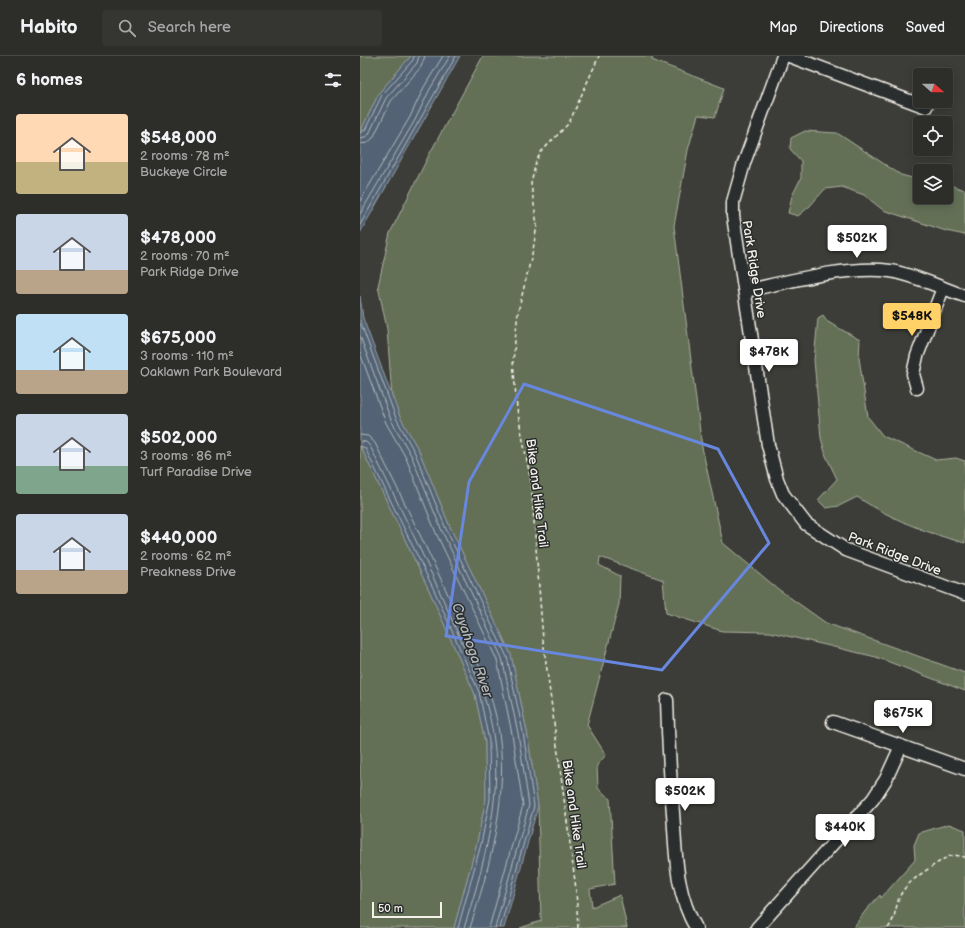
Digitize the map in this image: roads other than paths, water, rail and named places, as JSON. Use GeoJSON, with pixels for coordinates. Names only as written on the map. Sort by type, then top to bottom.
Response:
{"type":"FeatureCollection","features":[{"type":"Feature","properties":{"kind":"street","name":"Park Ridge Drive"},"geometry":{"type":"LineString","coordinates":[[783,56],[744,163],[733,202],[735,239],[745,291],[768,445],[777,479],[791,507],[806,524],[846,550],[965,594]]}},
{"type":"Feature","properties":{"kind":"street"},"geometry":{"type":"LineString","coordinates":[[789,56],[913,102]]}},
{"type":"Feature","properties":{"kind":"street"},"geometry":{"type":"LineString","coordinates":[[745,291],[806,278],[876,270],[904,275],[965,296]]}},
{"type":"Feature","properties":{"kind":"street"},"geometry":{"type":"LineString","coordinates":[[917,388],[913,374],[917,356],[943,288]]}},
{"type":"Feature","properties":{"kind":"street"},"geometry":{"type":"LineString","coordinates":[[667,700],[668,740],[678,878],[686,907],[696,928]]}},
{"type":"Feature","properties":{"kind":"street"},"geometry":{"type":"LineString","coordinates":[[833,722],[965,769]]}},
{"type":"Feature","properties":{"kind":"street"},"geometry":{"type":"LineString","coordinates":[[757,928],[872,799],[886,779],[901,746]]}},
{"type":"Feature","properties":{"kind":"water"},"geometry":{"type":"Polygon","coordinates":[[[411,56],[460,56],[360,233],[360,133],[379,93],[411,56]]]}},
{"type":"Feature","properties":{"kind":"water","name":"Cuyahoga River"},"geometry":{"type":"Polygon","coordinates":[[[360,296],[363,318],[400,417],[419,451],[450,527],[511,655],[527,732],[538,806],[504,928],[454,928],[477,843],[486,799],[485,742],[475,694],[430,592],[360,445],[360,296]]]}}]}
